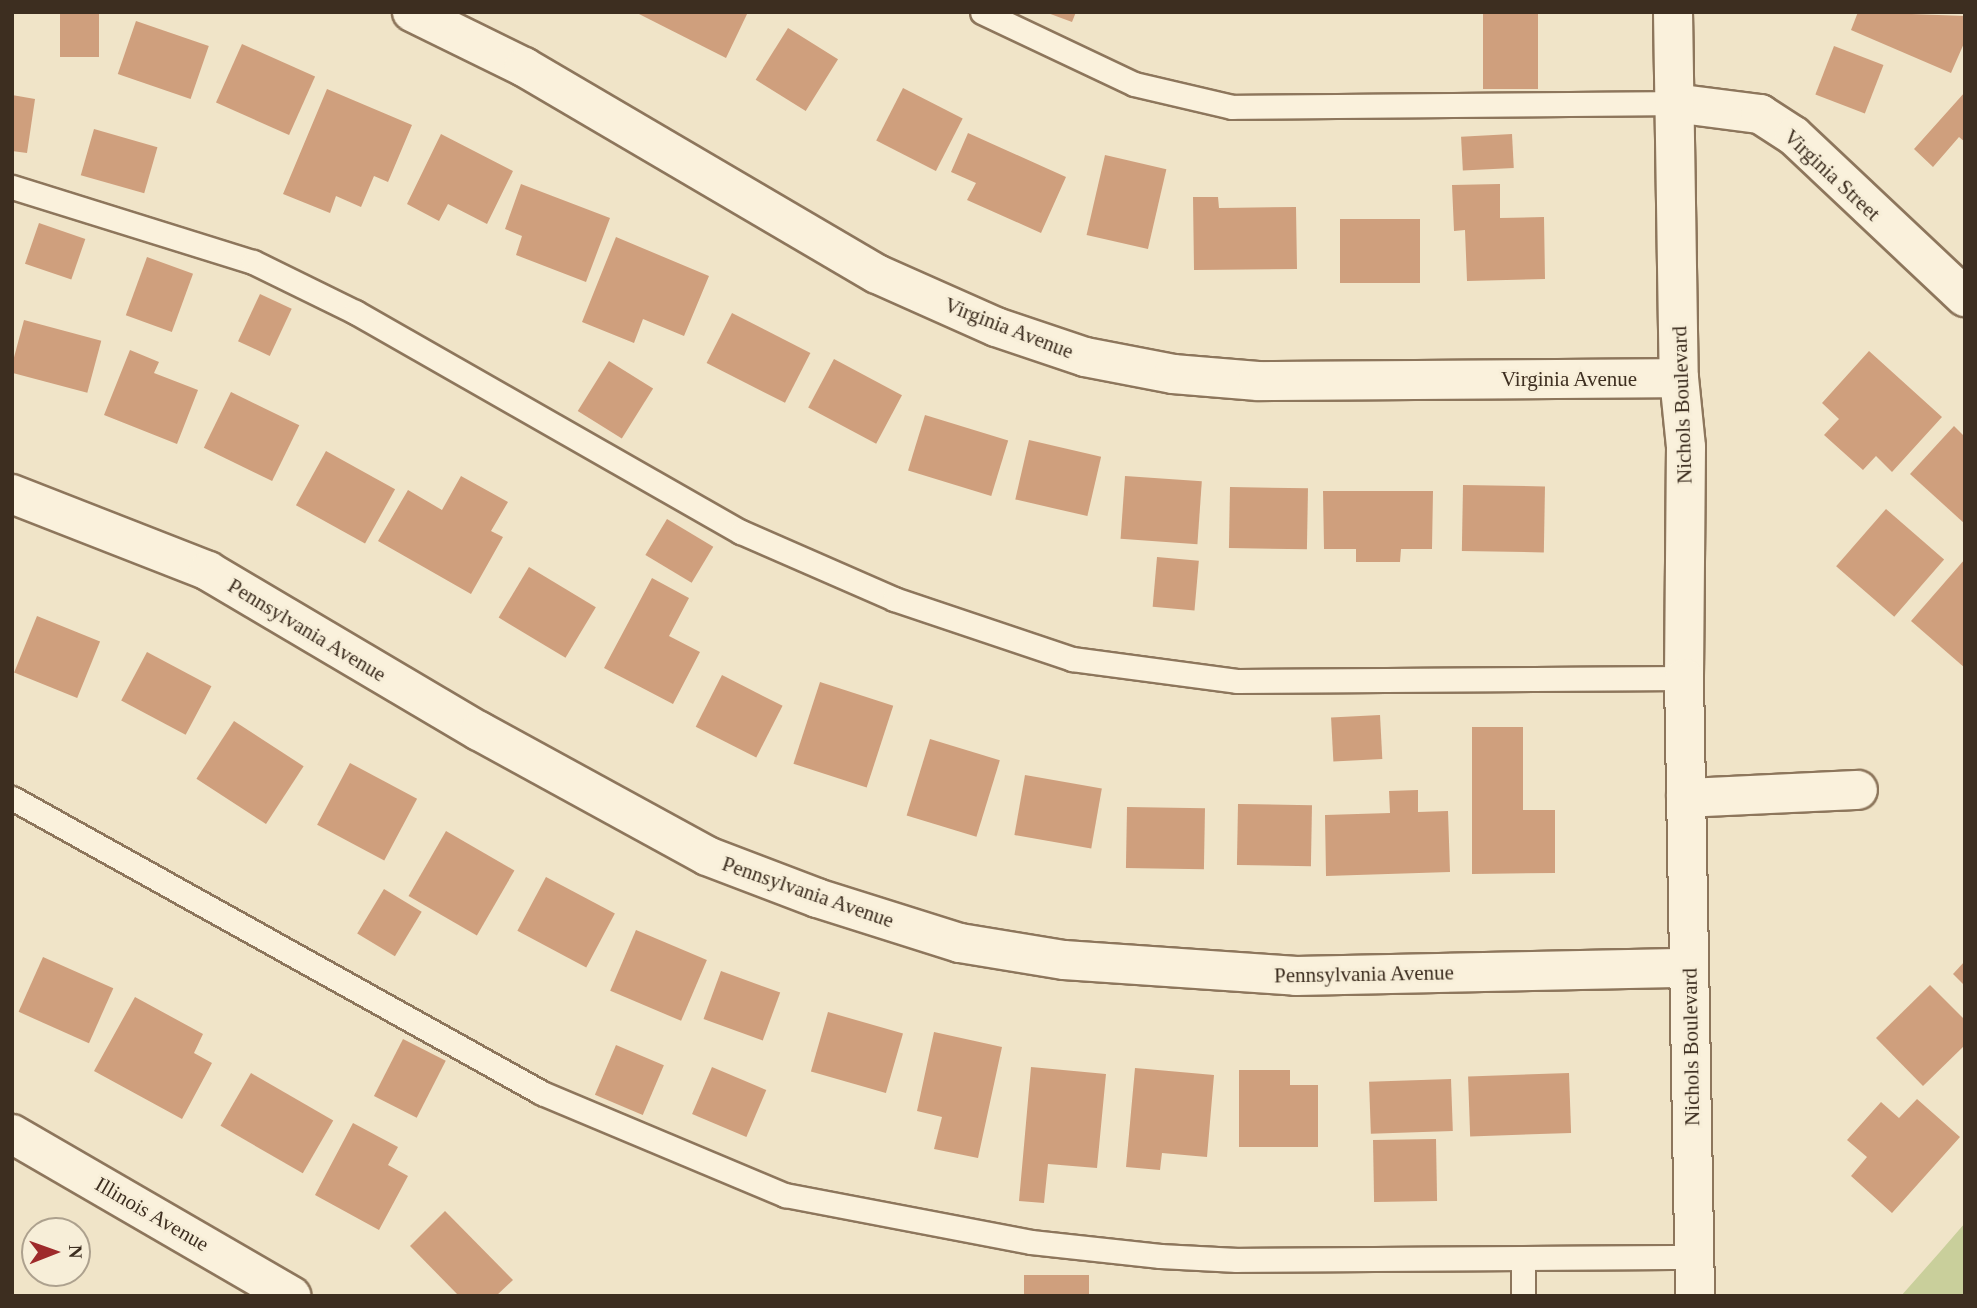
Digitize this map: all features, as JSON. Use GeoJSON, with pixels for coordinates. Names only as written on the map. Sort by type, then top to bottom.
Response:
{"type":"FeatureCollection","features":[{"type":"Feature","properties":{"kind":"street","name":"Virginia Avenue"},"geometry":{"type":"LineString","coordinates":[[412,12],[524,66],[877,274],[996,327],[1085,357],[1173,374],[1258,381],[1679,378]]}},
{"type":"Feature","properties":{"kind":"street","name":"Nichols Boulevard"},"geometry":{"type":"LineString","coordinates":[[1673,12],[1679,378],[1686,447],[1684,678],[1697,1257],[1695,1296]]}},
{"type":"Feature","properties":{"kind":"street","name":"Virginia Street"},"geometry":{"type":"LineString","coordinates":[[1674,103],[1760,114],[1794,136],[1965,297]]}},
{"type":"Feature","properties":{"kind":"street","name":"Pennsylvania Avenue"},"geometry":{"type":"LineString","coordinates":[[12,494],[208,571],[479,731],[707,856],[817,898],[960,943],[1077,961],[1296,976],[1689,968]]}},
{"type":"Feature","properties":{"kind":"street"},"geometry":{"type":"LineString","coordinates":[[1686,798],[1858,790]]}},
{"type":"Feature","properties":{"kind":"street","name":"Illinois Avenue"},"geometry":{"type":"LineString","coordinates":[[12,1134],[291,1296]]}},
{"type":"Feature","properties":{"kind":"lane"},"geometry":{"type":"LineString","coordinates":[[982,12],[1134,84],[1232,107],[1674,103]]}},
{"type":"Feature","properties":{"kind":"lane"},"geometry":{"type":"LineString","coordinates":[[12,187],[253,262],[355,312],[741,532],[894,599],[1072,659],[1237,681],[1684,678]]}},
{"type":"Feature","properties":{"kind":"lane"},"geometry":{"type":"LineString","coordinates":[[12,798],[542,1093],[785,1195],[1031,1242],[1160,1256],[1237,1261],[1697,1257]]}},
{"type":"Feature","properties":{"kind":"lane"},"geometry":{"type":"LineString","coordinates":[[1523,1259],[1523,1296]]}},
{"type":"Feature","properties":{"kind":"green space"},"geometry":{"type":"Polygon","coordinates":[[[1965,1223],[1965,1296],[1901,1296],[1939,1253],[1965,1223]]]}},
{"type":"Feature","properties":{"kind":"building"},"geometry":{"type":"Polygon","coordinates":[[[60,12],[99,12],[99,57],[60,57],[60,12]]]}},
{"type":"Feature","properties":{"kind":"building"},"geometry":{"type":"Polygon","coordinates":[[[635,12],[748,12],[726,58],[635,12]]]}},
{"type":"Feature","properties":{"kind":"building"},"geometry":{"type":"Polygon","coordinates":[[[1045,12],[1076,12],[1072,22],[1045,12]]]}},
{"type":"Feature","properties":{"kind":"building"},"geometry":{"type":"Polygon","coordinates":[[[1483,12],[1538,12],[1538,89],[1483,89],[1483,12]]]}},
{"type":"Feature","properties":{"kind":"building"},"geometry":{"type":"Polygon","coordinates":[[[1858,12],[1965,16],[1965,41],[1951,73],[1851,30],[1858,12]]]}},
{"type":"Feature","properties":{"kind":"building"},"geometry":{"type":"Polygon","coordinates":[[[136,21],[209,46],[191,99],[118,74],[136,21]]]}},
{"type":"Feature","properties":{"kind":"building"},"geometry":{"type":"Polygon","coordinates":[[[788,28],[838,59],[806,111],[756,80],[788,28]]]}},
{"type":"Feature","properties":{"kind":"building"},"geometry":{"type":"Polygon","coordinates":[[[242,44],[315,77],[289,135],[216,102],[242,44]]]}},
{"type":"Feature","properties":{"kind":"building"},"geometry":{"type":"Polygon","coordinates":[[[1834,46],[1883,65],[1865,114],[1815,95],[1834,46]]]}},
{"type":"Feature","properties":{"kind":"building"},"geometry":{"type":"Polygon","coordinates":[[[903,88],[963,118],[936,171],[876,141],[903,88]]]}},
{"type":"Feature","properties":{"kind":"building"},"geometry":{"type":"Polygon","coordinates":[[[327,89],[412,125],[388,182],[374,176],[361,207],[336,196],[330,213],[283,194],[327,89]]]}},
{"type":"Feature","properties":{"kind":"building"},"geometry":{"type":"Polygon","coordinates":[[[1965,92],[1965,142],[1959,137],[1933,167],[1914,149],[1965,92]]]}},
{"type":"Feature","properties":{"kind":"building"},"geometry":{"type":"Polygon","coordinates":[[[12,95],[35,99],[27,153],[12,151],[12,95]]]}},
{"type":"Feature","properties":{"kind":"building"},"geometry":{"type":"Polygon","coordinates":[[[94,129],[157,147],[144,193],[81,175],[94,129]]]}},
{"type":"Feature","properties":{"kind":"building"},"geometry":{"type":"Polygon","coordinates":[[[968,133],[1066,177],[1041,233],[967,200],[976,183],[951,172],[968,133]]]}},
{"type":"Feature","properties":{"kind":"building"},"geometry":{"type":"Polygon","coordinates":[[[441,134],[513,171],[487,224],[448,204],[439,221],[407,204],[441,134]]]}},
{"type":"Feature","properties":{"kind":"building"},"geometry":{"type":"Polygon","coordinates":[[[1512,134],[1514,168],[1463,171],[1461,137],[1512,134]]]}},
{"type":"Feature","properties":{"kind":"building"},"geometry":{"type":"Polygon","coordinates":[[[1105,155],[1166,169],[1148,249],[1087,235],[1105,155]]]}},
{"type":"Feature","properties":{"kind":"building"},"geometry":{"type":"Polygon","coordinates":[[[521,184],[610,218],[586,282],[516,255],[522,236],[505,229],[521,184]]]}},
{"type":"Feature","properties":{"kind":"building"},"geometry":{"type":"Polygon","coordinates":[[[1500,184],[1500,218],[1544,217],[1545,279],[1467,281],[1465,230],[1454,231],[1452,185],[1500,184]]]}},
{"type":"Feature","properties":{"kind":"building"},"geometry":{"type":"Polygon","coordinates":[[[1193,197],[1218,197],[1219,208],[1296,207],[1297,269],[1194,270],[1193,197]]]}},
{"type":"Feature","properties":{"kind":"building"},"geometry":{"type":"Polygon","coordinates":[[[1340,219],[1420,219],[1420,283],[1340,283],[1340,219]]]}},
{"type":"Feature","properties":{"kind":"building"},"geometry":{"type":"Polygon","coordinates":[[[39,223],[85,239],[71,280],[25,264],[39,223]]]}},
{"type":"Feature","properties":{"kind":"building"},"geometry":{"type":"Polygon","coordinates":[[[616,237],[709,276],[684,336],[643,319],[634,343],[582,322],[616,237]]]}},
{"type":"Feature","properties":{"kind":"building"},"geometry":{"type":"Polygon","coordinates":[[[147,257],[193,274],[172,332],[126,315],[147,257]]]}},
{"type":"Feature","properties":{"kind":"building"},"geometry":{"type":"Polygon","coordinates":[[[260,294],[292,309],[270,356],[238,341],[260,294]]]}},
{"type":"Feature","properties":{"kind":"building"},"geometry":{"type":"Polygon","coordinates":[[[732,313],[810,353],[785,403],[707,363],[732,313]]]}},
{"type":"Feature","properties":{"kind":"building"},"geometry":{"type":"Polygon","coordinates":[[[24,320],[101,341],[87,393],[12,373],[24,320]]]}},
{"type":"Feature","properties":{"kind":"building"},"geometry":{"type":"Polygon","coordinates":[[[130,350],[159,362],[154,373],[198,390],[177,444],[104,415],[130,350]]]}},
{"type":"Feature","properties":{"kind":"building"},"geometry":{"type":"Polygon","coordinates":[[[1869,351],[1942,417],[1892,472],[1876,456],[1863,470],[1824,435],[1839,419],[1822,403],[1869,351]]]}},
{"type":"Feature","properties":{"kind":"building"},"geometry":{"type":"Polygon","coordinates":[[[834,359],[902,395],[876,444],[808,408],[834,359]]]}},
{"type":"Feature","properties":{"kind":"building"},"geometry":{"type":"Polygon","coordinates":[[[609,361],[653,389],[622,439],[578,411],[609,361]]]}},
{"type":"Feature","properties":{"kind":"building"},"geometry":{"type":"Polygon","coordinates":[[[231,392],[299,425],[272,481],[204,448],[231,392]]]}},
{"type":"Feature","properties":{"kind":"building"},"geometry":{"type":"Polygon","coordinates":[[[925,415],[1008,440],[991,496],[908,470],[925,415]]]}},
{"type":"Feature","properties":{"kind":"building"},"geometry":{"type":"Polygon","coordinates":[[[1954,426],[1965,437],[1965,524],[1910,474],[1954,426]]]}},
{"type":"Feature","properties":{"kind":"building"},"geometry":{"type":"Polygon","coordinates":[[[1029,440],[1101,457],[1087,516],[1015,499],[1029,440]]]}},
{"type":"Feature","properties":{"kind":"building"},"geometry":{"type":"Polygon","coordinates":[[[326,451],[395,489],[365,544],[296,505],[326,451]]]}},
{"type":"Feature","properties":{"kind":"building"},"geometry":{"type":"Polygon","coordinates":[[[461,476],[508,502],[491,531],[503,537],[471,594],[378,541],[408,490],[442,510],[461,476]]]}},
{"type":"Feature","properties":{"kind":"building"},"geometry":{"type":"Polygon","coordinates":[[[1125,476],[1202,481],[1197,544],[1121,539],[1125,476]]]}},
{"type":"Feature","properties":{"kind":"building"},"geometry":{"type":"Polygon","coordinates":[[[1463,485],[1545,486],[1544,552],[1462,551],[1463,485]]]}},
{"type":"Feature","properties":{"kind":"building"},"geometry":{"type":"Polygon","coordinates":[[[1230,487],[1308,488],[1307,549],[1229,548],[1230,487]]]}},
{"type":"Feature","properties":{"kind":"building"},"geometry":{"type":"Polygon","coordinates":[[[1323,491],[1433,491],[1432,549],[1401,549],[1400,562],[1356,562],[1356,549],[1324,549],[1323,491]]]}},
{"type":"Feature","properties":{"kind":"building"},"geometry":{"type":"Polygon","coordinates":[[[1886,509],[1944,560],[1894,617],[1836,566],[1886,509]]]}},
{"type":"Feature","properties":{"kind":"building"},"geometry":{"type":"Polygon","coordinates":[[[667,519],[713,547],[692,583],[645,555],[667,519]]]}},
{"type":"Feature","properties":{"kind":"building"},"geometry":{"type":"Polygon","coordinates":[[[1157,557],[1199,561],[1194,610],[1153,607],[1157,557]]]}},
{"type":"Feature","properties":{"kind":"building"},"geometry":{"type":"Polygon","coordinates":[[[1965,559],[1965,668],[1911,621],[1965,559]]]}},
{"type":"Feature","properties":{"kind":"building"},"geometry":{"type":"Polygon","coordinates":[[[529,567],[596,607],[565,658],[499,618],[529,567]]]}},
{"type":"Feature","properties":{"kind":"building"},"geometry":{"type":"Polygon","coordinates":[[[652,578],[689,598],[669,636],[700,652],[673,704],[604,668],[652,578]]]}},
{"type":"Feature","properties":{"kind":"building"},"geometry":{"type":"Polygon","coordinates":[[[37,616],[100,641],[77,698],[14,673],[37,616]]]}},
{"type":"Feature","properties":{"kind":"building"},"geometry":{"type":"Polygon","coordinates":[[[147,652],[211,686],[186,735],[121,701],[147,652]]]}},
{"type":"Feature","properties":{"kind":"building"},"geometry":{"type":"Polygon","coordinates":[[[722,675],[783,706],[756,758],[696,727],[722,675]]]}},
{"type":"Feature","properties":{"kind":"building"},"geometry":{"type":"Polygon","coordinates":[[[820,682],[893,706],[867,788],[793,764],[820,682]]]}},
{"type":"Feature","properties":{"kind":"building"},"geometry":{"type":"Polygon","coordinates":[[[1380,715],[1382,759],[1333,762],[1331,718],[1380,715]]]}},
{"type":"Feature","properties":{"kind":"building"},"geometry":{"type":"Polygon","coordinates":[[[234,721],[304,766],[266,824],[196,779],[234,721]]]}},
{"type":"Feature","properties":{"kind":"building"},"geometry":{"type":"Polygon","coordinates":[[[1472,727],[1523,727],[1523,810],[1555,810],[1555,873],[1472,874],[1472,727]]]}},
{"type":"Feature","properties":{"kind":"building"},"geometry":{"type":"Polygon","coordinates":[[[930,739],[1000,760],[976,837],[907,816],[930,739]]]}},
{"type":"Feature","properties":{"kind":"building"},"geometry":{"type":"Polygon","coordinates":[[[350,763],[417,799],[384,860],[317,825],[350,763]]]}},
{"type":"Feature","properties":{"kind":"building"},"geometry":{"type":"Polygon","coordinates":[[[1025,775],[1102,789],[1091,849],[1014,835],[1025,775]]]}},
{"type":"Feature","properties":{"kind":"building"},"geometry":{"type":"Polygon","coordinates":[[[1418,790],[1418,812],[1448,811],[1450,872],[1326,876],[1325,815],[1390,813],[1389,791],[1418,790]]]}},
{"type":"Feature","properties":{"kind":"building"},"geometry":{"type":"Polygon","coordinates":[[[1238,804],[1312,805],[1311,866],[1237,865],[1238,804]]]}},
{"type":"Feature","properties":{"kind":"building"},"geometry":{"type":"Polygon","coordinates":[[[1127,807],[1205,808],[1204,869],[1126,868],[1127,807]]]}},
{"type":"Feature","properties":{"kind":"building"},"geometry":{"type":"Polygon","coordinates":[[[446,831],[514,870],[477,935],[408,896],[446,831]]]}},
{"type":"Feature","properties":{"kind":"building"},"geometry":{"type":"Polygon","coordinates":[[[546,877],[615,914],[586,967],[517,931],[546,877]]]}},
{"type":"Feature","properties":{"kind":"building"},"geometry":{"type":"Polygon","coordinates":[[[384,889],[422,912],[395,956],[357,934],[384,889]]]}},
{"type":"Feature","properties":{"kind":"building"},"geometry":{"type":"Polygon","coordinates":[[[636,930],[707,960],[681,1021],[610,991],[636,930]]]}},
{"type":"Feature","properties":{"kind":"building"},"geometry":{"type":"Polygon","coordinates":[[[43,957],[113,988],[89,1043],[19,1012],[43,957]]]}},
{"type":"Feature","properties":{"kind":"building"},"geometry":{"type":"Polygon","coordinates":[[[1965,961],[1965,986],[1953,974],[1965,961]]]}},
{"type":"Feature","properties":{"kind":"building"},"geometry":{"type":"Polygon","coordinates":[[[721,971],[780,993],[763,1040],[704,1019],[721,971]]]}},
{"type":"Feature","properties":{"kind":"building"},"geometry":{"type":"Polygon","coordinates":[[[1930,985],[1965,1020],[1965,1045],[1923,1086],[1876,1038],[1930,985]]]}},
{"type":"Feature","properties":{"kind":"building"},"geometry":{"type":"Polygon","coordinates":[[[135,997],[203,1034],[194,1053],[212,1063],[182,1119],[94,1071],[135,997]]]}},
{"type":"Feature","properties":{"kind":"building"},"geometry":{"type":"Polygon","coordinates":[[[828,1012],[903,1033],[886,1093],[811,1072],[828,1012]]]}},
{"type":"Feature","properties":{"kind":"building"},"geometry":{"type":"Polygon","coordinates":[[[934,1032],[1002,1047],[978,1158],[934,1149],[942,1117],[917,1111],[934,1032]]]}},
{"type":"Feature","properties":{"kind":"building"},"geometry":{"type":"Polygon","coordinates":[[[403,1039],[446,1061],[417,1118],[374,1096],[403,1039]]]}},
{"type":"Feature","properties":{"kind":"building"},"geometry":{"type":"Polygon","coordinates":[[[616,1045],[664,1065],[643,1115],[595,1095],[616,1045]]]}},
{"type":"Feature","properties":{"kind":"building"},"geometry":{"type":"Polygon","coordinates":[[[712,1067],[766,1090],[746,1137],[692,1114],[712,1067]]]}},
{"type":"Feature","properties":{"kind":"building"},"geometry":{"type":"Polygon","coordinates":[[[1031,1067],[1106,1074],[1097,1168],[1048,1164],[1044,1203],[1019,1201],[1031,1067]]]}},
{"type":"Feature","properties":{"kind":"building"},"geometry":{"type":"Polygon","coordinates":[[[1135,1068],[1214,1075],[1207,1157],[1162,1153],[1160,1170],[1126,1167],[1135,1068]]]}},
{"type":"Feature","properties":{"kind":"building"},"geometry":{"type":"Polygon","coordinates":[[[1239,1070],[1290,1070],[1290,1085],[1318,1085],[1318,1147],[1239,1147],[1239,1070]]]}},
{"type":"Feature","properties":{"kind":"building"},"geometry":{"type":"Polygon","coordinates":[[[251,1073],[333,1120],[303,1173],[220,1126],[251,1073]]]}},
{"type":"Feature","properties":{"kind":"building"},"geometry":{"type":"Polygon","coordinates":[[[1569,1073],[1571,1133],[1470,1136],[1468,1077],[1569,1073]]]}},
{"type":"Feature","properties":{"kind":"building"},"geometry":{"type":"Polygon","coordinates":[[[1451,1079],[1453,1131],[1371,1134],[1369,1082],[1451,1079]]]}},
{"type":"Feature","properties":{"kind":"building"},"geometry":{"type":"Polygon","coordinates":[[[1917,1099],[1960,1137],[1892,1213],[1851,1176],[1867,1157],[1847,1140],[1881,1102],[1899,1118],[1917,1099]]]}},
{"type":"Feature","properties":{"kind":"building"},"geometry":{"type":"Polygon","coordinates":[[[353,1123],[398,1147],[388,1165],[408,1176],[379,1230],[315,1195],[353,1123]]]}},
{"type":"Feature","properties":{"kind":"building"},"geometry":{"type":"Polygon","coordinates":[[[1436,1139],[1437,1201],[1374,1202],[1373,1140],[1436,1139]]]}},
{"type":"Feature","properties":{"kind":"building"},"geometry":{"type":"Polygon","coordinates":[[[445,1211],[513,1280],[496,1296],[459,1296],[410,1246],[445,1211]]]}},
{"type":"Feature","properties":{"kind":"building"},"geometry":{"type":"Polygon","coordinates":[[[1024,1275],[1089,1275],[1089,1296],[1024,1296],[1024,1275]]]}}]}
